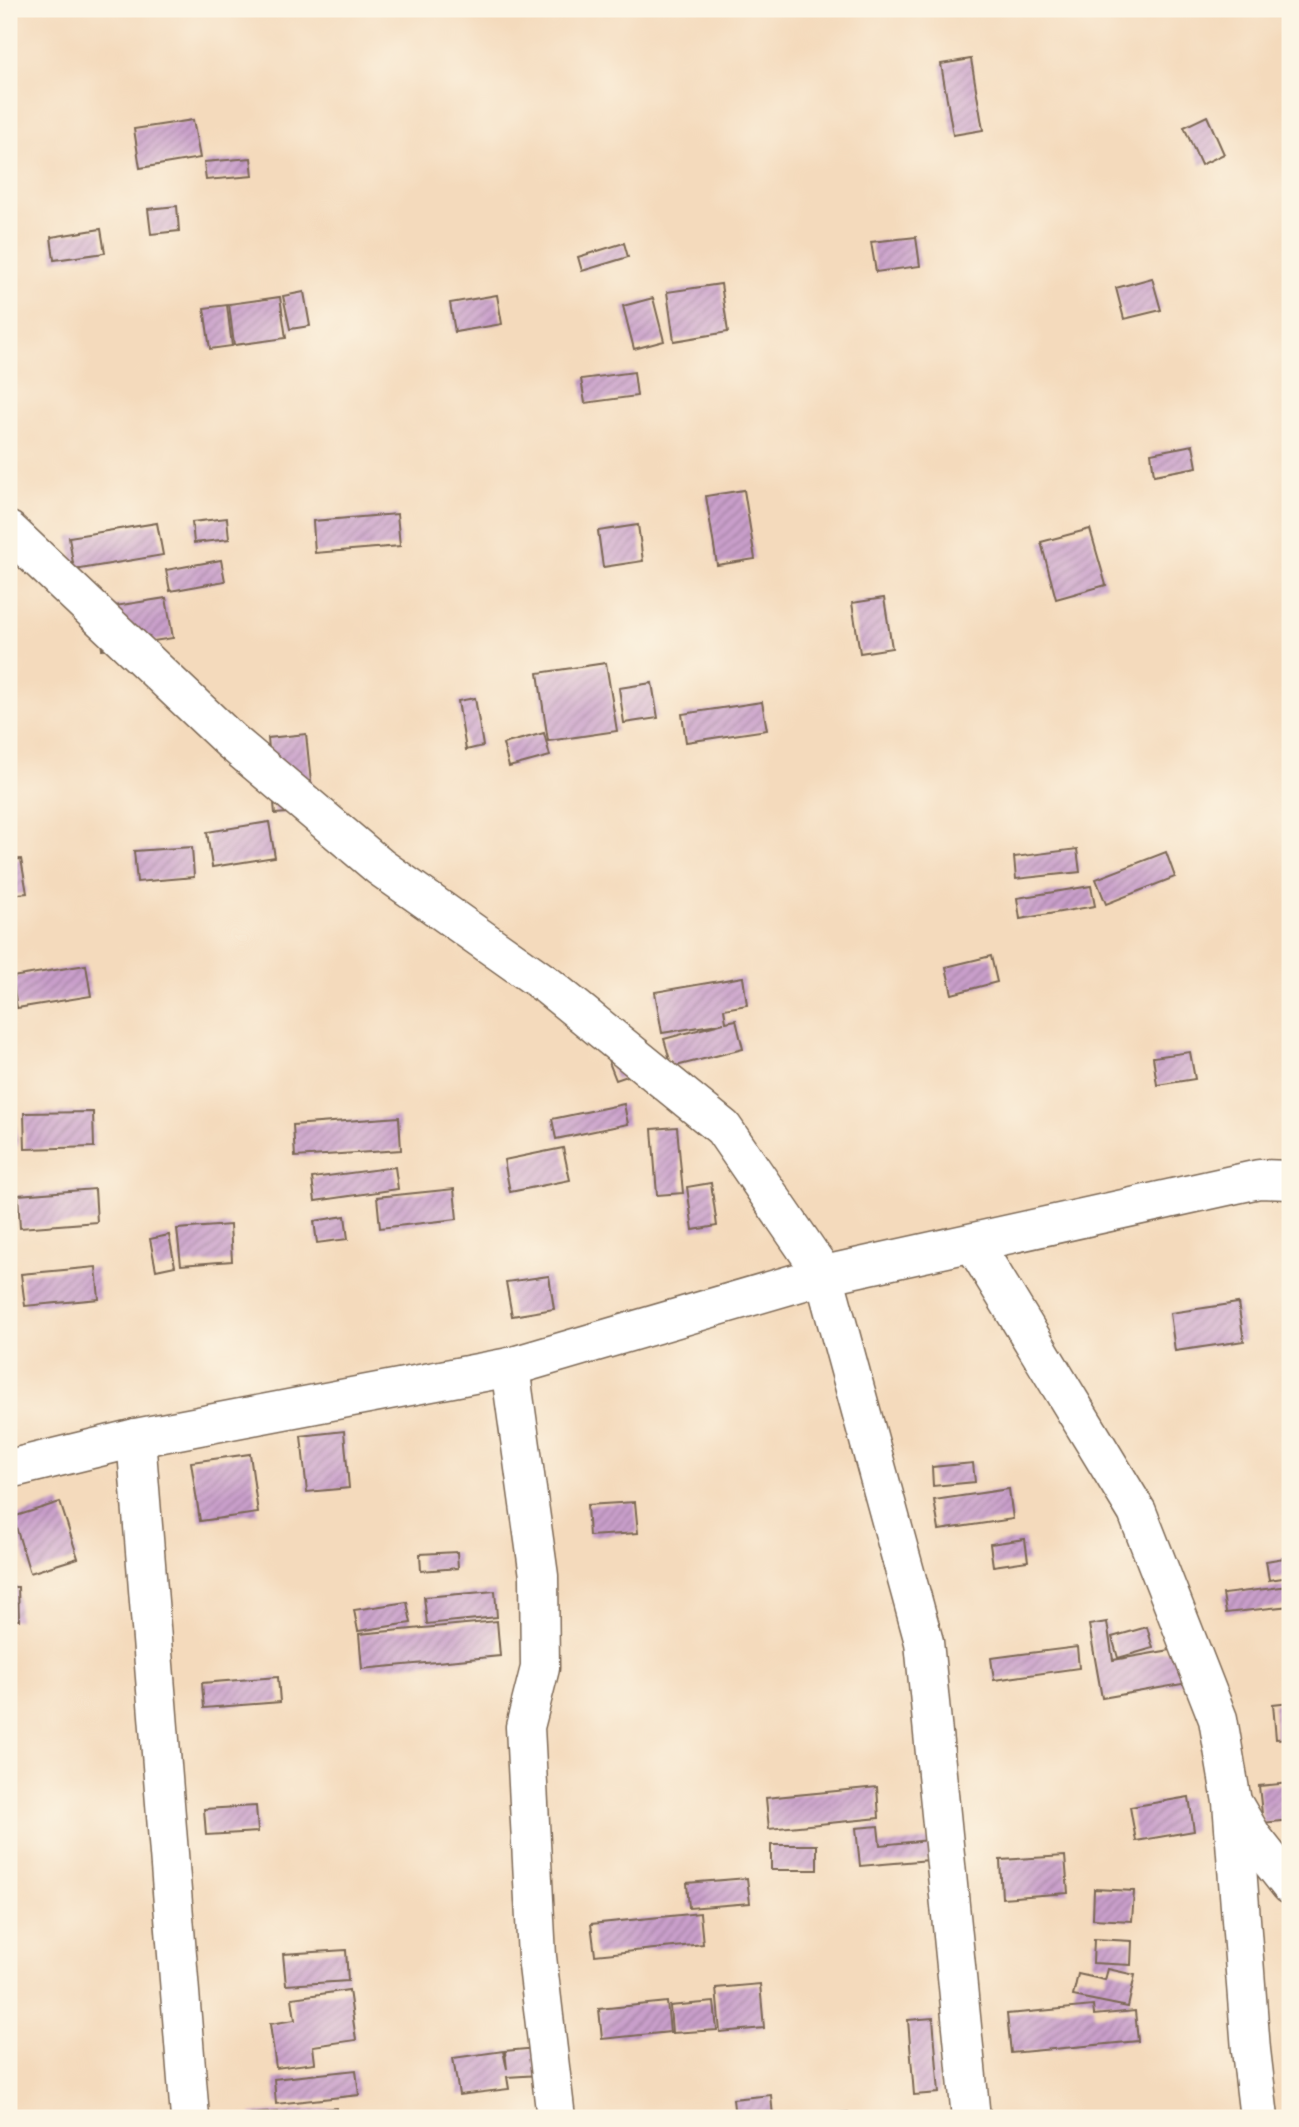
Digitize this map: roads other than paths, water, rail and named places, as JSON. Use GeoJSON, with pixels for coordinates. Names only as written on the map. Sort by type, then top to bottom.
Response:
{"type":"FeatureCollection","features":[{"type":"Feature","properties":{"kind":"street"},"geometry":{"type":"LineString","coordinates":[[9,531],[231,741],[380,867],[548,986],[723,1128],[824,1276],[924,1642],[971,2118]]}},
{"type":"Feature","properties":{"kind":"street"},"geometry":{"type":"LineString","coordinates":[[9,1469],[136,1438],[510,1367],[824,1276],[1259,1179],[1290,1180]]}},
{"type":"Feature","properties":{"kind":"street"},"geometry":{"type":"LineString","coordinates":[[974,1244],[1137,1512],[1218,1719],[1232,1802],[1251,2050],[1259,2118]]}},
{"type":"Feature","properties":{"kind":"street"},"geometry":{"type":"LineString","coordinates":[[510,1367],[539,1576],[540,1668],[525,1727],[537,1957],[556,2118]]}},
{"type":"Feature","properties":{"kind":"street"},"geometry":{"type":"LineString","coordinates":[[136,1438],[190,2118]]}},
{"type":"Feature","properties":{"kind":"street"},"geometry":{"type":"LineString","coordinates":[[1232,1802],[1253,1838],[1290,1885]]}}]}
